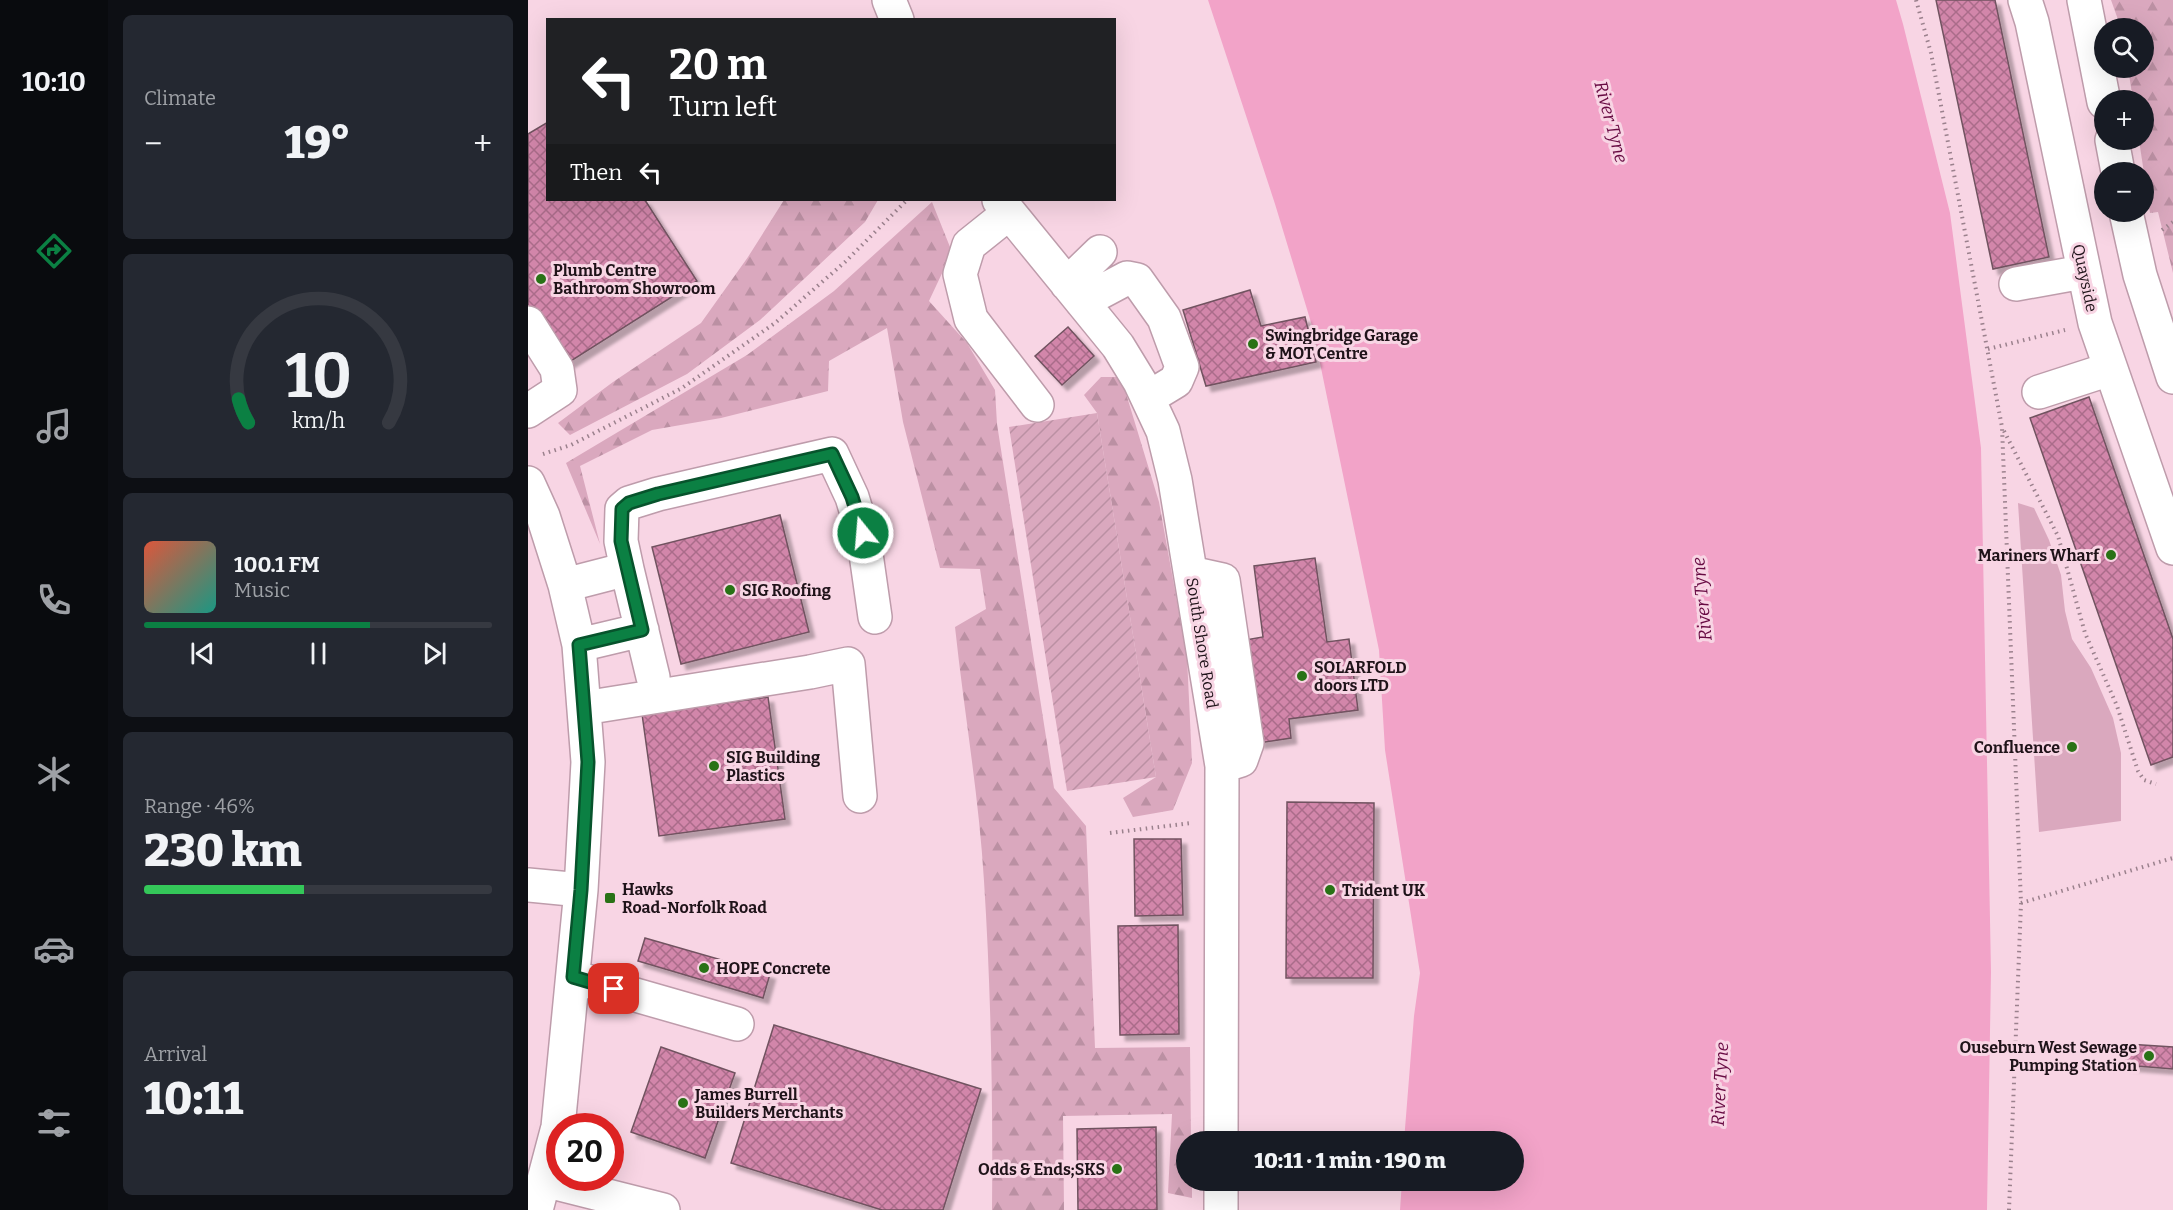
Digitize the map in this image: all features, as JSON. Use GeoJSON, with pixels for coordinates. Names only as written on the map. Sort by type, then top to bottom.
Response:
{"type":"FeatureCollection","features":[{"type":"Feature","properties":{"kind":"street"},"geometry":{"type":"LineString","coordinates":[[889,0],[896,18]]}},
{"type":"Feature","properties":{"kind":"street","name":"Quayside"},"geometry":{"type":"LineString","coordinates":[[2025,0],[2095,323],[2173,548]]}},
{"type":"Feature","properties":{"kind":"street"},"geometry":{"type":"LineString","coordinates":[[2084,0],[2102,90]]}},
{"type":"Feature","properties":{"kind":"street"},"geometry":{"type":"LineString","coordinates":[[1004,206],[969,245],[960,274],[971,319],[1037,405]]}},
{"type":"Feature","properties":{"kind":"street","name":"South Shore Road"},"geometry":{"type":"LineString","coordinates":[[1004,206],[1118,346],[1148,398],[1163,431],[1175,480],[1222,766],[1221,1131]]}},
{"type":"Feature","properties":{"kind":"street"},"geometry":{"type":"LineString","coordinates":[[2128,222],[2139,274],[2173,377]]}},
{"type":"Feature","properties":{"kind":"street"},"geometry":{"type":"LineString","coordinates":[[1075,293],[1100,252]]}},
{"type":"Feature","properties":{"kind":"street"},"geometry":{"type":"LineString","coordinates":[[2016,284],[2083,272]]}},
{"type":"Feature","properties":{"kind":"street"},"geometry":{"type":"LineString","coordinates":[[1075,293],[1127,278],[1137,280],[1164,318],[1182,367],[1176,381],[1148,398]]}},
{"type":"Feature","properties":{"kind":"street"},"geometry":{"type":"LineString","coordinates":[[528,323],[557,369],[560,390],[528,411]]}},
{"type":"Feature","properties":{"kind":"street"},"geometry":{"type":"LineString","coordinates":[[2039,392],[2110,369]]}},
{"type":"Feature","properties":{"kind":"street"},"geometry":{"type":"LineString","coordinates":[[653,677],[621,541],[622,509],[629,503],[658,494],[832,454],[852,497],[863,533],[876,617]]}},
{"type":"Feature","properties":{"kind":"street"},"geometry":{"type":"LineString","coordinates":[[533,469],[543,516],[565,585],[579,645],[588,762],[581,890],[558,1127],[540,1195],[663,1210]]}},
{"type":"Feature","properties":{"kind":"street"},"geometry":{"type":"LineString","coordinates":[[565,585],[627,569]]}},
{"type":"Feature","properties":{"kind":"street"},"geometry":{"type":"LineString","coordinates":[[579,645],[642,630]]}},
{"type":"Feature","properties":{"kind":"street"},"geometry":{"type":"LineString","coordinates":[[584,708],[848,664],[860,796]]}},
{"type":"Feature","properties":{"kind":"street"},"geometry":{"type":"LineString","coordinates":[[528,885],[581,890]]}},
{"type":"Feature","properties":{"kind":"street"},"geometry":{"type":"LineString","coordinates":[[573,977],[738,1024]]}},
{"type":"Feature","properties":{"kind":"street"},"geometry":{"type":"LineString","coordinates":[[1221,1191],[1221,1210]]}},
{"type":"Feature","properties":{"kind":"path"},"geometry":{"type":"LineString","coordinates":[[1916,0],[1931,53],[2002,427],[2021,903],[2008,1210]]}},
{"type":"Feature","properties":{"kind":"path"},"geometry":{"type":"LineString","coordinates":[[533,469],[571,445],[682,388],[757,336],[845,262],[906,201]]}},
{"type":"Feature","properties":{"kind":"path"},"geometry":{"type":"LineString","coordinates":[[1988,349],[2095,323]]}},
{"type":"Feature","properties":{"kind":"path"},"geometry":{"type":"LineString","coordinates":[[2002,427],[2058,536],[2085,633],[2117,706],[2138,771],[2144,780],[2156,784]]}},
{"type":"Feature","properties":{"kind":"path"},"geometry":{"type":"LineString","coordinates":[[1110,834],[1222,819]]}},
{"type":"Feature","properties":{"kind":"path"},"geometry":{"type":"LineString","coordinates":[[2021,903],[2173,858]]}},
{"type":"Feature","properties":{"kind":"green space"},"geometry":{"type":"Polygon","coordinates":[[[2111,0],[2173,0],[2173,273],[2158,212],[2154,212],[2154,162],[2142,162],[2141,150],[2154,150],[2154,90],[2131,90],[2130,78],[2154,78],[2154,18],[2117,18],[2111,0]]]}},
{"type":"Feature","properties":{"kind":"green space"},"geometry":{"type":"Polygon","coordinates":[[[783,201],[877,201],[865,222],[760,320],[687,374],[570,435],[558,423],[613,382],[701,323],[748,257],[783,201]]]}},
{"type":"Feature","properties":{"kind":"green space"},"geometry":{"type":"Polygon","coordinates":[[[932,202],[952,252],[929,301],[967,343],[995,390],[997,424],[1054,788],[1086,826],[1095,1048],[1190,1047],[1191,1131],[1176,1131],[1176,1191],[1192,1191],[1192,1198],[1168,1193],[1172,1114],[1063,1116],[1064,1210],[992,1210],[991,1045],[984,881],[979,817],[955,627],[986,609],[980,569],[940,568],[903,422],[887,328],[829,361],[828,391],[721,418],[652,430],[580,466],[600,544],[566,463],[747,355],[834,291],[932,202]]]}},
{"type":"Feature","properties":{"kind":"green space"},"geometry":{"type":"Polygon","coordinates":[[[1101,377],[1121,377],[1159,502],[1187,657],[1192,763],[1173,810],[1133,817],[1123,798],[1156,777],[1097,413],[1084,395],[1101,377]]]}},
{"type":"Feature","properties":{"kind":"green space"},"geometry":{"type":"Polygon","coordinates":[[[1097,413],[1156,777],[1067,791],[1009,427],[1097,413]]]}},
{"type":"Feature","properties":{"kind":"green space"},"geometry":{"type":"Polygon","coordinates":[[[2018,503],[2034,508],[2049,540],[2061,575],[2065,611],[2072,639],[2091,668],[2113,718],[2121,753],[2121,821],[2039,832],[2018,503]]]}},
{"type":"Feature","properties":{"kind":"water","name":"River Tyne"},"geometry":{"type":"Polygon","coordinates":[[[1208,0],[1896,0],[1950,213],[1981,448],[1991,972],[1987,1210],[1400,1210],[1401,1191],[1524,1191],[1524,1131],[1405,1131],[1414,1016],[1420,973],[1385,750],[1379,650],[1313,329],[1275,204],[1208,0]]]}},
{"type":"Feature","properties":{"kind":"building"},"geometry":{"type":"Polygon","coordinates":[[[1936,0],[1995,0],[2049,257],[1993,269],[1936,0]]]}},
{"type":"Feature","properties":{"kind":"building"},"geometry":{"type":"Polygon","coordinates":[[[546,123],[546,201],[646,201],[697,281],[563,366],[528,310],[528,134],[546,123]]]}},
{"type":"Feature","properties":{"kind":"building","name":"Swingbridge Garage & MOT Centre"},"geometry":{"type":"Polygon","coordinates":[[[1250,290],[1261,326],[1305,317],[1316,362],[1206,386],[1183,310],[1250,290]]]}},
{"type":"Feature","properties":{"kind":"building"},"geometry":{"type":"Polygon","coordinates":[[[1068,327],[1094,356],[1062,385],[1035,356],[1068,327]]]}},
{"type":"Feature","properties":{"kind":"building","name":"Mariners Wharf"},"geometry":{"type":"Polygon","coordinates":[[[2089,397],[2173,639],[2173,757],[2151,765],[2030,418],[2089,397]]]}},
{"type":"Feature","properties":{"kind":"building","name":"SIG Roofing"},"geometry":{"type":"Polygon","coordinates":[[[780,515],[809,632],[681,664],[652,547],[780,515]]]}},
{"type":"Feature","properties":{"kind":"building","name":"SOLARFOLD doors LTD"},"geometry":{"type":"Polygon","coordinates":[[[1315,558],[1327,642],[1349,639],[1358,710],[1289,719],[1291,738],[1259,743],[1245,640],[1263,637],[1254,566],[1315,558]]]}},
{"type":"Feature","properties":{"kind":"building","name":"SIG Building Plastics"},"geometry":{"type":"Polygon","coordinates":[[[768,697],[785,819],[659,836],[642,714],[768,697]]]}},
{"type":"Feature","properties":{"kind":"building","name":"Trident UK"},"geometry":{"type":"Polygon","coordinates":[[[1287,802],[1374,803],[1373,978],[1286,978],[1287,802]]]}},
{"type":"Feature","properties":{"kind":"building"},"geometry":{"type":"Polygon","coordinates":[[[1134,839],[1181,839],[1183,915],[1135,916],[1134,839]]]}},
{"type":"Feature","properties":{"kind":"building"},"geometry":{"type":"Polygon","coordinates":[[[1178,925],[1179,1034],[1120,1035],[1118,926],[1178,925]]]}},
{"type":"Feature","properties":{"kind":"building","name":"HOPE Concrete"},"geometry":{"type":"Polygon","coordinates":[[[645,938],[770,974],[763,998],[638,961],[645,938]]]}},
{"type":"Feature","properties":{"kind":"building"},"geometry":{"type":"Polygon","coordinates":[[[774,1025],[981,1089],[943,1210],[882,1210],[731,1163],[774,1025]]]}},
{"type":"Feature","properties":{"kind":"building","name":"Ouseburn West Sewage Pumping Station"},"geometry":{"type":"Polygon","coordinates":[[[2127,1044],[2173,1047],[2173,1069],[2125,1065],[2127,1044]]]}},
{"type":"Feature","properties":{"kind":"building","name":"James Burrell Builders Merchants"},"geometry":{"type":"Polygon","coordinates":[[[661,1047],[735,1073],[705,1158],[631,1132],[661,1047]]]}},
{"type":"Feature","properties":{"kind":"building","name":"Odds & Ends;SKS"},"geometry":{"type":"Polygon","coordinates":[[[1156,1127],[1157,1210],[1078,1210],[1077,1129],[1156,1127]]]}},
{"type":"Feature","properties":{"kind":"place","name":"Plumb Centre Bathroom Showroom"},"geometry":{"type":"Point","coordinates":[541,279]}},
{"type":"Feature","properties":{"kind":"place","name":"Swingbridge Garage & MOT Centre"},"geometry":{"type":"Point","coordinates":[1253,344]}},
{"type":"Feature","properties":{"kind":"place","name":"Mariners Wharf"},"geometry":{"type":"Point","coordinates":[2111,555]}},
{"type":"Feature","properties":{"kind":"place","name":"SIG Roofing"},"geometry":{"type":"Point","coordinates":[730,590]}},
{"type":"Feature","properties":{"kind":"place","name":"SOLARFOLD doors LTD"},"geometry":{"type":"Point","coordinates":[1302,676]}},
{"type":"Feature","properties":{"kind":"place","name":"Confluence"},"geometry":{"type":"Point","coordinates":[2072,747]}},
{"type":"Feature","properties":{"kind":"place","name":"SIG Building Plastics"},"geometry":{"type":"Point","coordinates":[714,766]}},
{"type":"Feature","properties":{"kind":"place","name":"Trident UK"},"geometry":{"type":"Point","coordinates":[1330,890]}},
{"type":"Feature","properties":{"kind":"place","name":"Hawks Road-Norfolk Road"},"geometry":{"type":"Point","coordinates":[610,898]}},
{"type":"Feature","properties":{"kind":"place","name":"HOPE Concrete"},"geometry":{"type":"Point","coordinates":[704,968]}},
{"type":"Feature","properties":{"kind":"place","name":"Ouseburn West Sewage Pumping Station"},"geometry":{"type":"Point","coordinates":[2149,1056]}},
{"type":"Feature","properties":{"kind":"place","name":"James Burrell Builders Merchants"},"geometry":{"type":"Point","coordinates":[683,1103]}},
{"type":"Feature","properties":{"kind":"place","name":"Odds & Ends;SKS"},"geometry":{"type":"Point","coordinates":[1117,1169]}},
{"type":"Feature","properties":{"kind":"route"},"geometry":{"type":"LineString","coordinates":[[614,989],[573,977],[581,890],[588,762],[579,645],[642,630],[621,541],[622,509],[629,503],[658,494],[832,454],[852,497],[863,533]]}}]}
